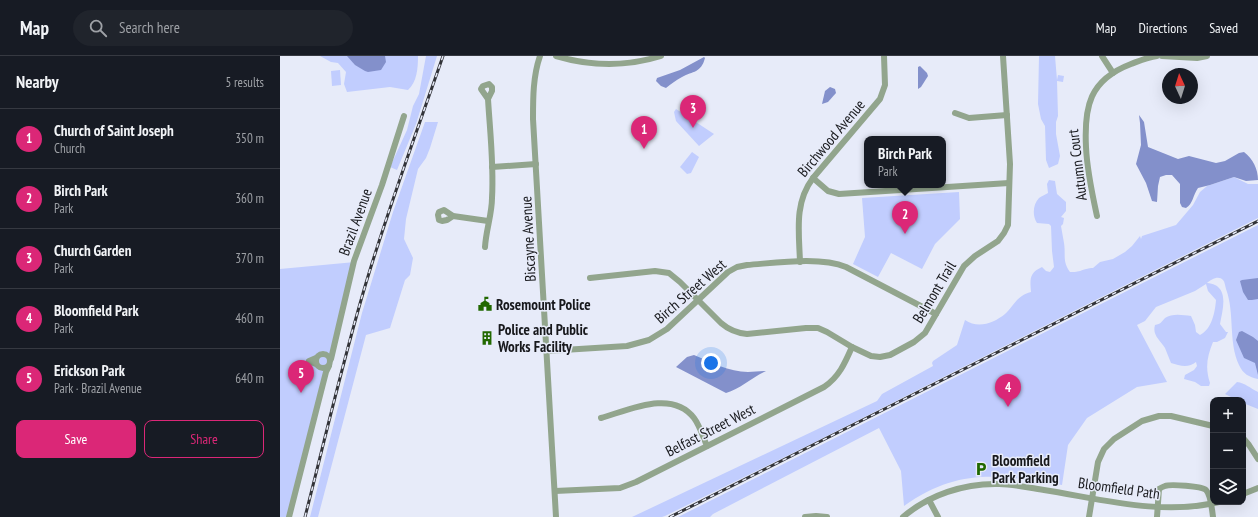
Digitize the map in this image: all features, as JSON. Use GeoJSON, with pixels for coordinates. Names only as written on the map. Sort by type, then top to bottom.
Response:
{"type":"FeatureCollection","features":[{"type":"Feature","properties":{"kind":"street","name":"Biscayne Avenue"},"geometry":{"type":"LineString","coordinates":[[540,56],[535,72],[533,99],[556,517]]}},
{"type":"Feature","properties":{"kind":"street"},"geometry":{"type":"LineString","coordinates":[[556,56],[584,62],[605,64],[630,63],[661,56]]}},
{"type":"Feature","properties":{"kind":"street","name":"Birchwood Avenue"},"geometry":{"type":"LineString","coordinates":[[800,262],[798,223],[804,192],[813,178],[880,99],[885,85],[884,56]]}},
{"type":"Feature","properties":{"kind":"street","name":"Belmont Trail"},"geometry":{"type":"LineString","coordinates":[[590,278],[660,271],[669,274],[676,278],[724,326],[747,334],[818,328],[871,356],[880,357],[890,355],[918,340],[927,330],[967,263],[995,243],[1004,233],[1009,220],[1010,164],[1003,56]]}},
{"type":"Feature","properties":{"kind":"street"},"geometry":{"type":"LineString","coordinates":[[1102,56],[1113,73]]}},
{"type":"Feature","properties":{"kind":"street","name":"Autumn Court"},"geometry":{"type":"LineString","coordinates":[[1097,216],[1088,176],[1085,130],[1089,103],[1094,92],[1101,83],[1113,73],[1125,66],[1157,56]]}},
{"type":"Feature","properties":{"kind":"street"},"geometry":{"type":"LineString","coordinates":[[1162,56],[1197,58],[1207,56]]}},
{"type":"Feature","properties":{"kind":"street"},"geometry":{"type":"LineString","coordinates":[[485,247],[492,199],[492,167],[488,99]]}},
{"type":"Feature","properties":{"kind":"street"},"geometry":{"type":"LineString","coordinates":[[956,113],[969,118],[1007,115]]}},
{"type":"Feature","properties":{"kind":"street","name":"Brazil Avenue"},"geometry":{"type":"LineString","coordinates":[[289,517],[326,372],[331,363],[330,359],[354,261],[382,185],[404,116]]}},
{"type":"Feature","properties":{"kind":"street"},"geometry":{"type":"LineString","coordinates":[[492,167],[536,164]]}},
{"type":"Feature","properties":{"kind":"street"},"geometry":{"type":"LineString","coordinates":[[813,178],[828,191],[839,194],[932,188]]}},
{"type":"Feature","properties":{"kind":"street"},"geometry":{"type":"LineString","coordinates":[[946,187],[1009,183]]}},
{"type":"Feature","properties":{"kind":"street"},"geometry":{"type":"LineString","coordinates":[[454,216],[488,222]]}},
{"type":"Feature","properties":{"kind":"street","name":"Birch Street West"},"geometry":{"type":"LineString","coordinates":[[547,351],[622,347],[645,342],[668,329],[724,275],[732,269],[747,265],[825,261],[840,265],[936,314]]}},
{"type":"Feature","properties":{"kind":"street","name":"Brazil Avenue"},"geometry":{"type":"LineString","coordinates":[[323,387],[317,363],[319,355],[330,348],[335,339]]}},
{"type":"Feature","properties":{"kind":"street","name":"Belfast Street West"},"geometry":{"type":"LineString","coordinates":[[555,491],[614,488],[625,486],[829,384],[841,371],[852,347]]}},
{"type":"Feature","properties":{"kind":"street"},"geometry":{"type":"LineString","coordinates":[[323,353],[328,355],[330,359]]}},
{"type":"Feature","properties":{"kind":"street"},"geometry":{"type":"LineString","coordinates":[[317,363],[322,368],[329,366]]}},
{"type":"Feature","properties":{"kind":"street"},"geometry":{"type":"LineString","coordinates":[[601,418],[658,402],[675,404],[694,418],[707,446]]}},
{"type":"Feature","properties":{"kind":"street"},"geometry":{"type":"LineString","coordinates":[[1089,517],[1098,462],[1104,449],[1114,439],[1142,421],[1154,417],[1167,416],[1210,425]]}},
{"type":"Feature","properties":{"kind":"street"},"geometry":{"type":"LineString","coordinates":[[1246,442],[1258,459]]}},
{"type":"Feature","properties":{"kind":"street","name":"Bloomfield Path"},"geometry":{"type":"LineString","coordinates":[[903,517],[929,500],[944,493],[964,488],[1000,484],[1157,508],[1180,508],[1210,504]]}},
{"type":"Feature","properties":{"kind":"street"},"geometry":{"type":"LineString","coordinates":[[1156,517],[1160,489],[1166,486],[1203,488],[1208,493],[1210,504]]}},
{"type":"Feature","properties":{"kind":"street"},"geometry":{"type":"LineString","coordinates":[[1246,493],[1258,488]]}},
{"type":"Feature","properties":{"kind":"street"},"geometry":{"type":"LineString","coordinates":[[929,500],[938,517]]}},
{"type":"Feature","properties":{"kind":"street"},"geometry":{"type":"LineString","coordinates":[[1210,505],[1213,517]]}},
{"type":"Feature","properties":{"kind":"street"},"geometry":{"type":"LineString","coordinates":[[805,517],[827,517]]}},
{"type":"Feature","properties":{"kind":"shaded area"},"geometry":{"type":"Polygon","coordinates":[[[320,56],[418,56],[417,70],[415,79],[408,90],[390,87],[347,92],[344,84],[346,72],[338,63],[331,62],[320,56]]]}},
{"type":"Feature","properties":{"kind":"shaded area"},"geometry":{"type":"Polygon","coordinates":[[[347,56],[385,56],[386,62],[381,70],[368,72],[355,65],[347,56]]]}},
{"type":"Feature","properties":{"kind":"shaded area"},"geometry":{"type":"Polygon","coordinates":[[[426,56],[437,56],[416,124],[397,170],[390,167],[407,130],[413,106],[419,94],[426,56]]]}},
{"type":"Feature","properties":{"kind":"shaded area"},"geometry":{"type":"Polygon","coordinates":[[[1039,56],[1055,56],[1057,80],[1058,75],[1064,76],[1063,82],[1057,81],[1058,116],[1056,122],[1056,134],[1060,156],[1058,164],[1049,168],[1046,160],[1045,126],[1041,119],[1038,104],[1039,56]]]}},
{"type":"Feature","properties":{"kind":"shaded area"},"geometry":{"type":"Polygon","coordinates":[[[704,57],[703,63],[699,69],[680,78],[666,88],[661,86],[656,81],[657,78],[680,70],[704,57]]]}},
{"type":"Feature","properties":{"kind":"shaded area"},"geometry":{"type":"Polygon","coordinates":[[[920,66],[928,76],[918,89],[918,67],[920,66]]]}},
{"type":"Feature","properties":{"kind":"shaded area"},"geometry":{"type":"Polygon","coordinates":[[[340,70],[341,85],[332,86],[331,71],[340,70]]]}},
{"type":"Feature","properties":{"kind":"shaded area"},"geometry":{"type":"Polygon","coordinates":[[[830,87],[835,89],[836,93],[828,102],[822,104],[825,91],[830,87]]]}},
{"type":"Feature","properties":{"kind":"shaded area"},"geometry":{"type":"Polygon","coordinates":[[[676,109],[714,134],[699,146],[676,121],[674,112],[676,109]]]}},
{"type":"Feature","properties":{"kind":"shaded area"},"geometry":{"type":"Polygon","coordinates":[[[1139,115],[1144,122],[1148,147],[1178,159],[1189,156],[1216,163],[1225,161],[1239,153],[1244,152],[1254,164],[1258,180],[1246,181],[1234,177],[1198,188],[1190,204],[1186,208],[1182,207],[1180,203],[1180,184],[1172,175],[1166,175],[1160,177],[1157,202],[1152,201],[1146,183],[1136,164],[1141,145],[1139,115]]]}},
{"type":"Feature","properties":{"kind":"shaded area"},"geometry":{"type":"Polygon","coordinates":[[[425,122],[438,122],[426,158],[418,169],[406,219],[404,239],[413,258],[410,275],[405,280],[390,328],[366,335],[318,517],[310,517],[362,313],[393,212],[425,122]]]}},
{"type":"Feature","properties":{"kind":"shaded area"},"geometry":{"type":"Polygon","coordinates":[[[692,152],[699,157],[691,173],[687,174],[680,167],[692,152]]]}},
{"type":"Feature","properties":{"kind":"shaded area"},"geometry":{"type":"Polygon","coordinates":[[[1234,177],[1248,184],[1258,184],[1258,218],[815,442],[665,516],[632,517],[877,401],[882,394],[933,366],[933,361],[957,345],[965,320],[975,324],[986,324],[1005,314],[1019,298],[1031,292],[1031,277],[1038,269],[1042,267],[1046,271],[1050,272],[1054,267],[1051,226],[1049,224],[1037,223],[1034,214],[1034,207],[1039,198],[1048,193],[1047,184],[1049,180],[1055,181],[1057,194],[1066,202],[1066,211],[1061,217],[1064,218],[1061,226],[1066,265],[1070,272],[1073,272],[1093,268],[1100,262],[1113,259],[1125,252],[1140,236],[1141,239],[1142,236],[1176,225],[1193,205],[1200,192],[1207,186],[1234,177]]]}},
{"type":"Feature","properties":{"kind":"shaded area"},"geometry":{"type":"Polygon","coordinates":[[[959,192],[960,219],[935,244],[922,269],[891,253],[878,277],[853,264],[865,237],[862,198],[959,192]]]}},
{"type":"Feature","properties":{"kind":"shaded area"},"geometry":{"type":"Polygon","coordinates":[[[1258,225],[1258,379],[1247,375],[1242,371],[1239,365],[1232,337],[1229,298],[1223,280],[1215,278],[1207,283],[1219,288],[1222,293],[1223,305],[1220,324],[1226,332],[1228,332],[1225,338],[1217,342],[1213,342],[1211,347],[1207,362],[1210,383],[1209,386],[1201,386],[1195,382],[1184,379],[1185,375],[1194,370],[1197,366],[1196,362],[1184,366],[1171,363],[1165,348],[1157,337],[1154,329],[1155,325],[1160,323],[1168,316],[1181,315],[1191,316],[1196,332],[1200,335],[1204,332],[1212,320],[1216,300],[1208,291],[1206,284],[1195,291],[1156,307],[1145,321],[1137,325],[1167,382],[1137,387],[1087,418],[1068,445],[1062,485],[999,477],[980,477],[943,485],[924,493],[904,506],[901,471],[879,428],[713,514],[710,517],[678,517],[1258,225]]]}},
{"type":"Feature","properties":{"kind":"shaded area"},"geometry":{"type":"Polygon","coordinates":[[[355,262],[289,517],[280,517],[280,269],[355,262]]]}},
{"type":"Feature","properties":{"kind":"shaded area"},"geometry":{"type":"Polygon","coordinates":[[[1258,278],[1258,299],[1248,300],[1243,292],[1240,281],[1258,278]]]}},
{"type":"Feature","properties":{"kind":"shaded area"},"geometry":{"type":"Polygon","coordinates":[[[1242,331],[1258,341],[1258,375],[1255,363],[1244,358],[1236,340],[1239,332],[1242,331]]]}},
{"type":"Feature","properties":{"kind":"shaded area"},"geometry":{"type":"Polygon","coordinates":[[[694,355],[720,366],[741,372],[766,371],[736,389],[726,393],[676,367],[687,357],[694,355]]]}},
{"type":"Feature","properties":{"kind":"shaded area"},"geometry":{"type":"Polygon","coordinates":[[[1237,382],[1245,385],[1258,392],[1258,409],[1246,404],[1246,397],[1231,397],[1225,394],[1237,382]]]}},
{"type":"Feature","properties":{"kind":"railway"},"geometry":{"type":"LineString","coordinates":[[305,517],[342,370],[366,283],[443,56]]}},
{"type":"Feature","properties":{"kind":"railway"},"geometry":{"type":"LineString","coordinates":[[670,517],[1258,221]]}},
{"type":"Feature","properties":{"kind":"place","name":"Church Garden"},"geometry":{"type":"Point","coordinates":[693,128]}},
{"type":"Feature","properties":{"kind":"place","name":"Church of Saint Joseph"},"geometry":{"type":"Point","coordinates":[644,149]}},
{"type":"Feature","properties":{"kind":"place","name":"Birch Park"},"geometry":{"type":"Point","coordinates":[905,234]}},
{"type":"Feature","properties":{"kind":"place","name":"Rosemount Police"},"geometry":{"type":"Point","coordinates":[485,304]}},
{"type":"Feature","properties":{"kind":"place","name":"Police and Public Works Facility"},"geometry":{"type":"Point","coordinates":[487,338]}},
{"type":"Feature","properties":{"kind":"place","name":"Erickson Park"},"geometry":{"type":"Point","coordinates":[301,393]}},
{"type":"Feature","properties":{"kind":"place","name":"Bloomfield Park"},"geometry":{"type":"Point","coordinates":[1008,407]}},
{"type":"Feature","properties":{"kind":"place","name":"Bloomfield Park Parking"},"geometry":{"type":"Point","coordinates":[981,469]}}]}
